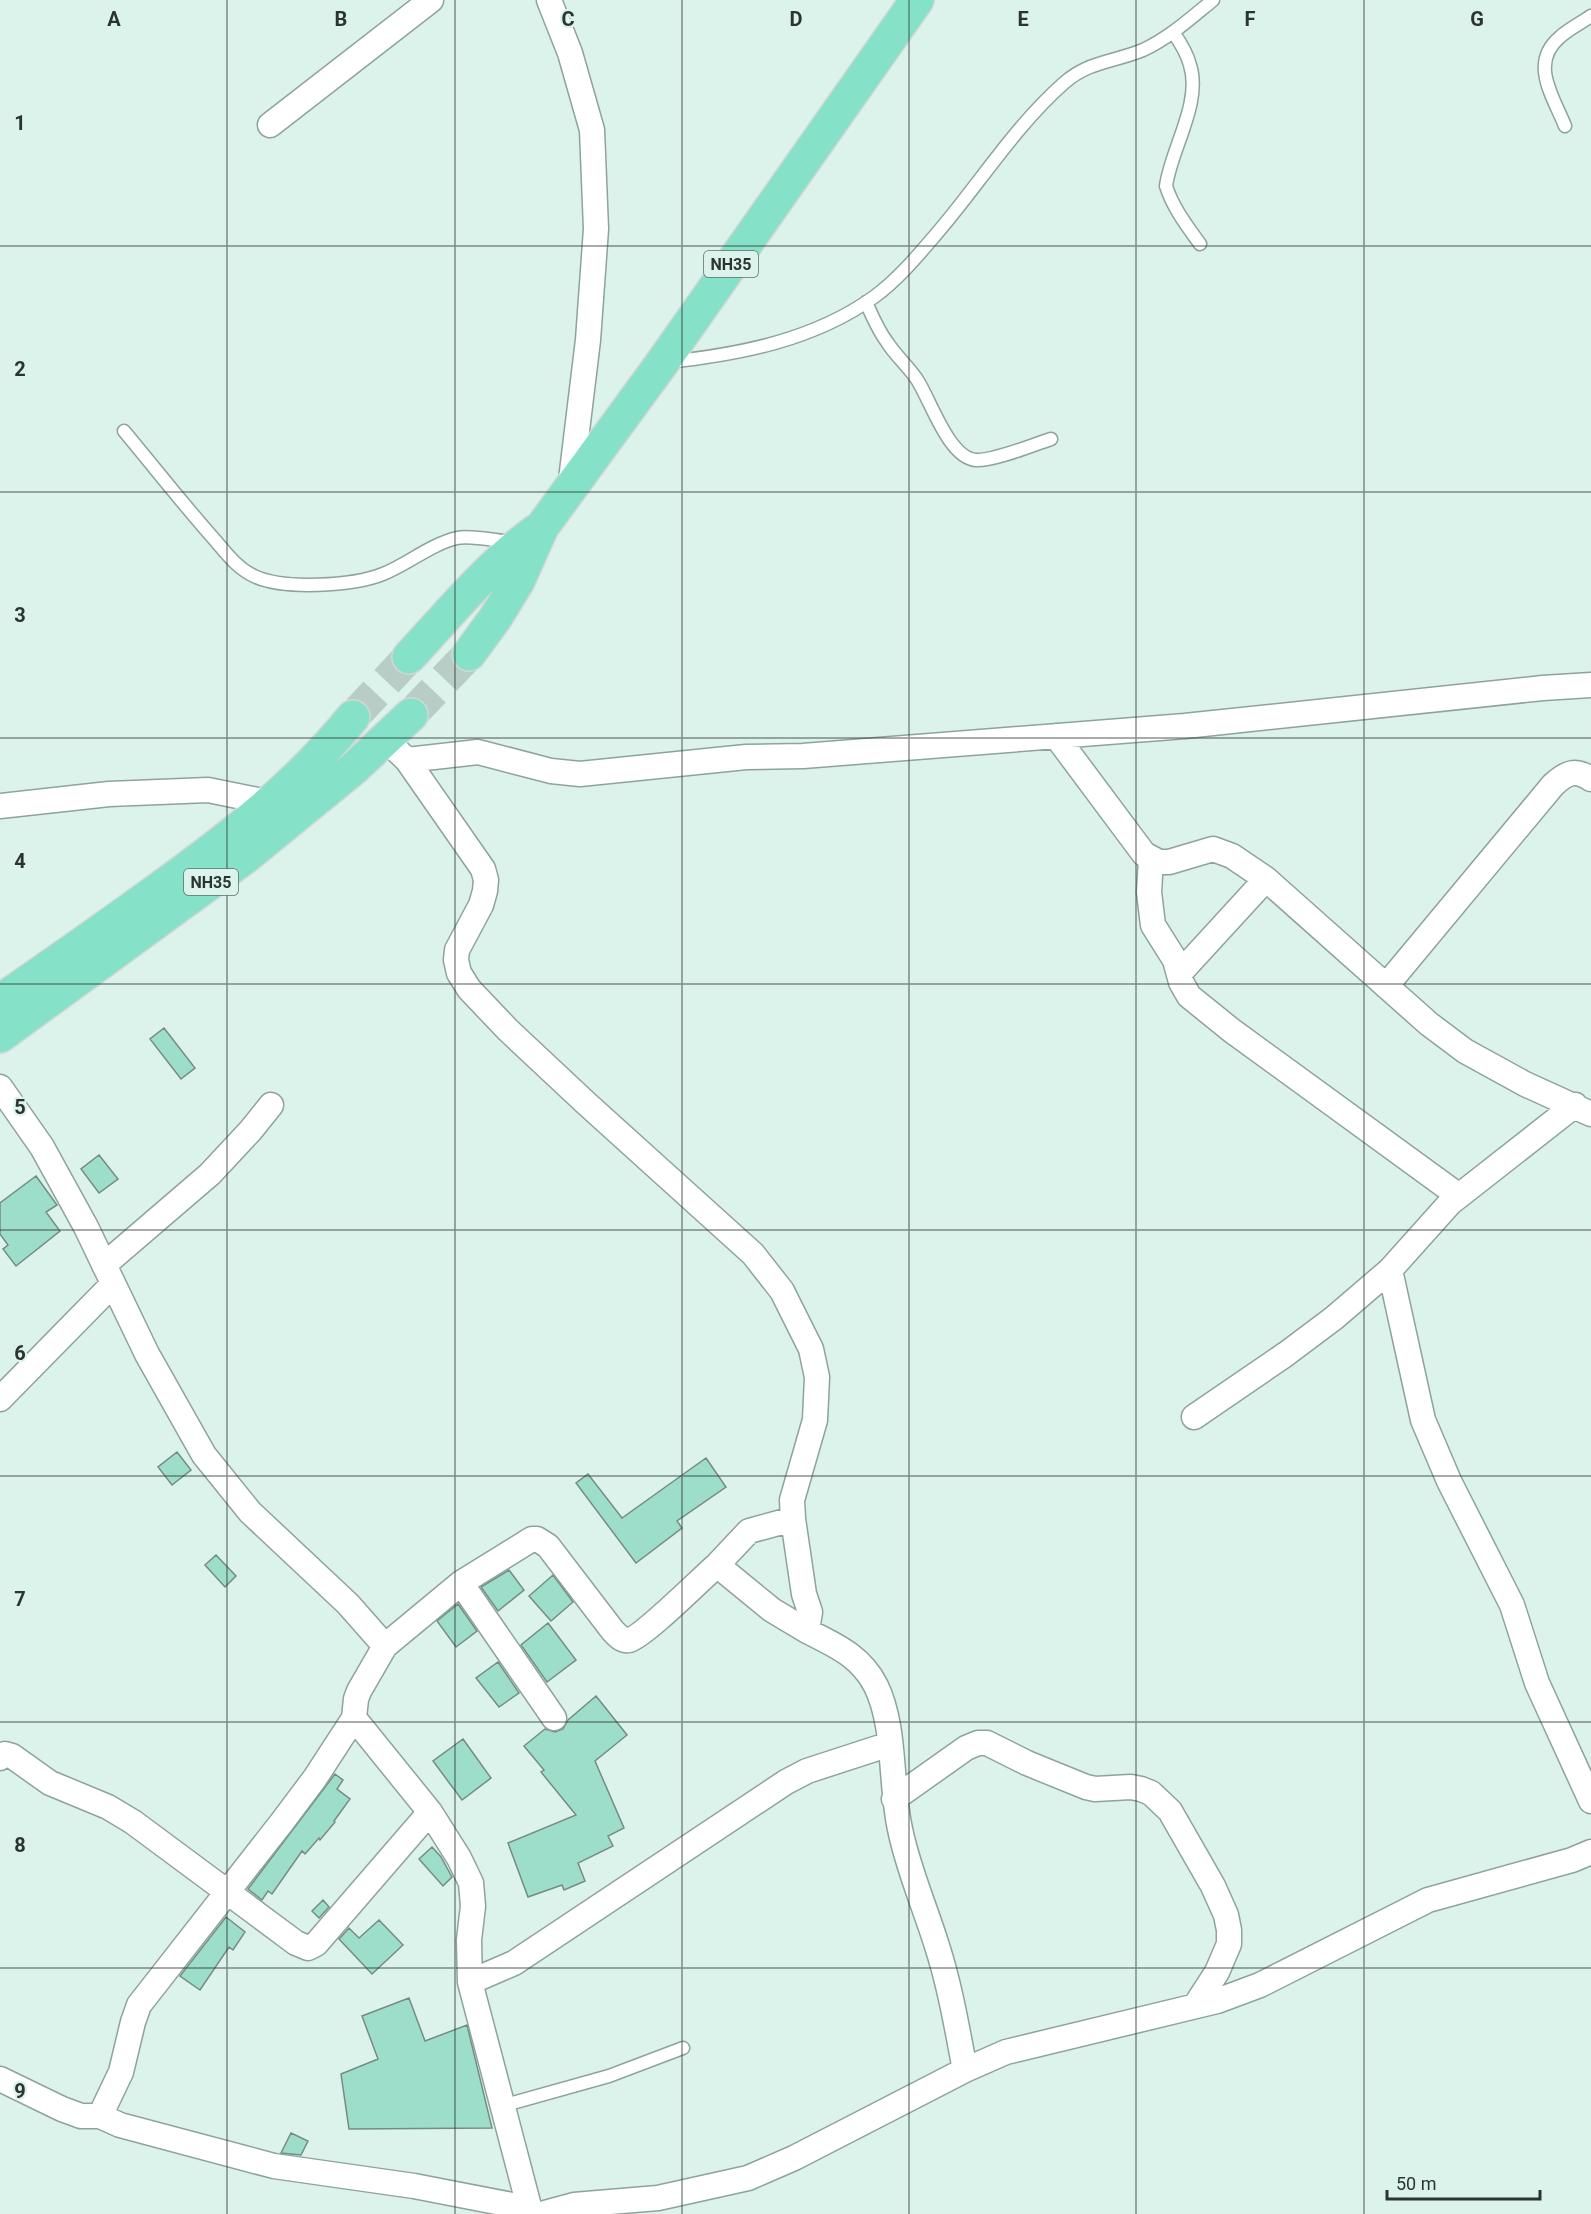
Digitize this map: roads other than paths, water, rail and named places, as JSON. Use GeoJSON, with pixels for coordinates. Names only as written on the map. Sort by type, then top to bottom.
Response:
{"type":"FeatureCollection","features":[{"type":"Feature","properties":{"kind":"highway","name":"NH35"},"geometry":{"type":"LineString","coordinates":[[409,657],[531,539],[570,490],[917,0]]}},
{"type":"Feature","properties":{"kind":"highway","name":"NH35"},"geometry":{"type":"LineString","coordinates":[[469,654],[496,618],[518,580],[531,539]]}},
{"type":"Feature","properties":{"kind":"highway","name":"NH35"},"geometry":{"type":"LineString","coordinates":[[0,1036],[244,858],[303,812],[397,750],[411,715]]}},
{"type":"Feature","properties":{"kind":"highway","name":"NH35"},"geometry":{"type":"LineString","coordinates":[[0,1001],[197,861],[272,803],[322,754],[353,717]]}},
{"type":"Feature","properties":{"kind":"street"},"geometry":{"type":"LineString","coordinates":[[270,125],[431,0]]}},
{"type":"Feature","properties":{"kind":"street"},"geometry":{"type":"LineString","coordinates":[[549,0],[570,53],[592,130],[596,230],[588,340],[570,490]]}},
{"type":"Feature","properties":{"kind":"street"},"geometry":{"type":"LineString","coordinates":[[397,750],[478,752],[551,771],[580,774],[746,758],[803,756],[1185,726],[1591,685]]}},
{"type":"Feature","properties":{"kind":"street"},"geometry":{"type":"LineString","coordinates":[[1056,736],[1138,848],[1152,859],[1169,862],[1213,849],[1232,856],[1266,879],[1429,1024],[1465,1051],[1525,1084],[1583,1110]]}},
{"type":"Feature","properties":{"kind":"street"},"geometry":{"type":"LineString","coordinates":[[397,750],[483,869],[486,880],[483,898],[457,950],[456,960],[459,973],[469,989],[508,1030],[587,1104],[753,1254],[782,1291],[811,1348],[817,1377],[815,1420],[794,1491],[793,1519],[804,1594],[810,1612],[807,1631]]}},
{"type":"Feature","properties":{"kind":"street"},"geometry":{"type":"LineString","coordinates":[[1386,986],[1553,785],[1561,777],[1571,773],[1582,774],[1591,780]]}},
{"type":"Feature","properties":{"kind":"street"},"geometry":{"type":"LineString","coordinates":[[0,806],[109,794],[208,790],[272,803]]}},
{"type":"Feature","properties":{"kind":"street"},"geometry":{"type":"LineString","coordinates":[[1152,859],[1150,914],[1156,932],[1175,960],[1184,989],[1196,1003],[1459,1196]]}},
{"type":"Feature","properties":{"kind":"street"},"geometry":{"type":"LineString","coordinates":[[1179,974],[1266,879]]}},
{"type":"Feature","properties":{"kind":"street"},"geometry":{"type":"LineString","coordinates":[[0,1087],[42,1147],[86,1227],[147,1354],[204,1455],[250,1512],[348,1604],[385,1646]]}},
{"type":"Feature","properties":{"kind":"street"},"geometry":{"type":"LineString","coordinates":[[0,1399],[108,1274],[210,1174],[271,1105]]}},
{"type":"Feature","properties":{"kind":"street"},"geometry":{"type":"LineString","coordinates":[[1194,1417],[1334,1318],[1390,1270],[1459,1196],[1583,1110]]}},
{"type":"Feature","properties":{"kind":"street"},"geometry":{"type":"LineString","coordinates":[[1390,1270],[1423,1419],[1449,1480],[1512,1605],[1537,1683],[1591,1801]]}},
{"type":"Feature","properties":{"kind":"street"},"geometry":{"type":"LineString","coordinates":[[100,2116],[121,2072],[139,2005],[315,1778],[354,1718],[359,1691],[385,1646],[461,1583],[528,1540],[537,1539],[548,1546],[619,1637],[631,1640],[650,1626],[717,1565],[749,1531],[793,1519]]}},
{"type":"Feature","properties":{"kind":"street"},"geometry":{"type":"LineString","coordinates":[[717,1565],[772,1610],[844,1649],[865,1669],[875,1685],[883,1704],[890,1744],[894,1799],[903,1841],[942,1962],[965,2070]]}},
{"type":"Feature","properties":{"kind":"street"},"geometry":{"type":"LineString","coordinates":[[461,1583],[554,1718]]}},
{"type":"Feature","properties":{"kind":"street"},"geometry":{"type":"LineString","coordinates":[[354,1718],[430,1812],[467,1870],[471,1883],[473,1906],[469,1940],[470,1982],[530,2214]]}},
{"type":"Feature","properties":{"kind":"street"},"geometry":{"type":"LineString","coordinates":[[894,1799],[966,1748],[978,1743],[987,1743],[1027,1763],[1086,1787],[1095,1789],[1131,1787],[1151,1793],[1165,1806],[1175,1821],[1213,1886],[1228,1923],[1229,1944],[1225,1956],[1195,2006]]}},
{"type":"Feature","properties":{"kind":"street"},"geometry":{"type":"LineString","coordinates":[[470,1982],[514,1964],[786,1782],[807,1771],[890,1744]]}},
{"type":"Feature","properties":{"kind":"street"},"geometry":{"type":"LineString","coordinates":[[0,1758],[5,1754],[12,1756],[50,1783],[119,1812],[300,1946],[313,1947],[430,1812]]}},
{"type":"Feature","properties":{"kind":"street"},"geometry":{"type":"LineString","coordinates":[[541,2214],[574,2205],[658,2198],[748,2178],[794,2158],[965,2070],[1006,2052],[1217,2001],[1260,1985],[1428,1900],[1572,1860],[1591,1852]]}},
{"type":"Feature","properties":{"kind":"street"},"geometry":{"type":"LineString","coordinates":[[0,2079],[35,2097],[81,2116],[100,2116],[120,2125],[274,2166],[414,2186],[512,2205],[530,2214]]}},
{"type":"Feature","properties":{"kind":"lane"},"geometry":{"type":"LineString","coordinates":[[662,363],[745,351],[800,335],[843,316],[866,302],[901,273],[933,239],[994,158],[1064,83],[1082,69],[1104,60],[1140,51],[1173,32],[1213,0]]}},
{"type":"Feature","properties":{"kind":"lane"},"geometry":{"type":"LineString","coordinates":[[1565,126],[1545,75],[1546,54],[1560,37],[1591,16]]}},
{"type":"Feature","properties":{"kind":"lane"},"geometry":{"type":"LineString","coordinates":[[1173,32],[1191,67],[1193,89],[1166,186],[1178,213],[1200,244]]}},
{"type":"Feature","properties":{"kind":"lane"},"geometry":{"type":"LineString","coordinates":[[866,302],[888,344],[918,381],[945,432],[955,448],[964,456],[975,460],[989,459],[1051,439]]}},
{"type":"Feature","properties":{"kind":"lane"},"geometry":{"type":"LineString","coordinates":[[124,430],[202,526],[237,565],[253,576],[272,582],[329,584],[358,582],[382,574],[436,546],[459,538],[531,539]]}},
{"type":"Feature","properties":{"kind":"lane"},"geometry":{"type":"LineString","coordinates":[[502,2106],[609,2076],[683,2048]]}},
{"type":"Feature","properties":{"kind":"tunnel"},"geometry":{"type":"LineString","coordinates":[[411,715],[469,654]]}},
{"type":"Feature","properties":{"kind":"tunnel"},"geometry":{"type":"LineString","coordinates":[[353,717],[409,657]]}}]}
